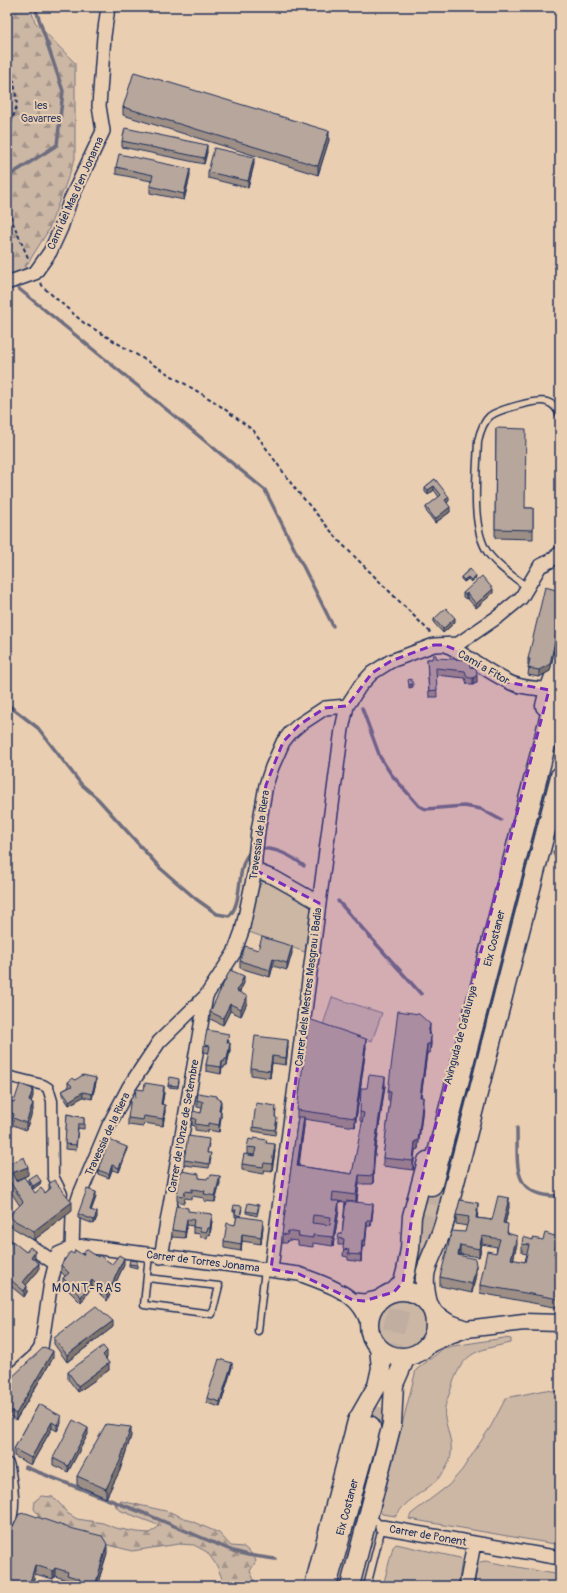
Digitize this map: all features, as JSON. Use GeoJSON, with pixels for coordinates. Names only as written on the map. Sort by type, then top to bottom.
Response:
{"type":"FeatureCollection","features":[{"type":"Feature","properties":{"kind":"highway","name":"Eix Costaner"},"geometry":{"type":"LineString","coordinates":[[553,691],[436,1187],[560,732]]}},
{"type":"Feature","properties":{"kind":"highway","name":"Eix Costaner"},"geometry":{"type":"LineString","coordinates":[[325,1586],[374,1428],[337,1586]]}},
{"type":"Feature","properties":{"kind":"main road","name":"Avinguda de Catalunya"},"geometry":{"type":"LineString","coordinates":[[389,1294],[403,1282],[406,1271],[410,1249],[412,1216],[560,661]]}},
{"type":"Feature","properties":{"kind":"main road"},"geometry":{"type":"LineString","coordinates":[[430,1307],[424,1299],[413,1292],[406,1291],[389,1294],[374,1306],[370,1315],[369,1325],[372,1338],[379,1348],[391,1356],[406,1357],[414,1355],[428,1345],[435,1328],[434,1316],[424,1284],[424,1276],[427,1264],[439,1238],[446,1217],[560,776]]}},
{"type":"Feature","properties":{"kind":"main road"},"geometry":{"type":"LineString","coordinates":[[314,1586],[321,1561],[329,1516],[357,1421],[378,1386],[382,1368],[379,1348]]}},
{"type":"Feature","properties":{"kind":"main road"},"geometry":{"type":"LineString","coordinates":[[352,1578],[372,1523],[392,1424],[394,1384],[406,1357]]}},
{"type":"Feature","properties":{"kind":"street","name":"Camí del Mas d'en Jonama"},"geometry":{"type":"LineString","coordinates":[[35,273],[50,252],[61,228],[70,202],[102,131],[100,106],[104,36],[108,7]]}},
{"type":"Feature","properties":{"kind":"street"},"geometry":{"type":"LineString","coordinates":[[7,283],[35,273]]}},
{"type":"Feature","properties":{"kind":"street"},"geometry":{"type":"LineString","coordinates":[[347,706],[365,679],[391,661],[434,645],[458,644],[493,620],[521,598],[540,566],[557,559]]}},
{"type":"Feature","properties":{"kind":"street","name":"Camí a Fitor"},"geometry":{"type":"LineString","coordinates":[[444,645],[459,651],[507,682],[520,686],[553,691]]}},
{"type":"Feature","properties":{"kind":"street","name":"Travessia de la Riera"},"geometry":{"type":"LineString","coordinates":[[72,1248],[73,1215],[75,1207],[109,1125],[129,1087],[159,1042],[206,996],[237,946],[242,931],[255,864],[256,844],[266,785],[283,742],[295,728],[325,708],[347,706]]}},
{"type":"Feature","properties":{"kind":"street","name":"Carrer dels Mestres Masgrau i Badia"},"geometry":{"type":"LineString","coordinates":[[268,1269],[342,729],[347,706]]}},
{"type":"Feature","properties":{"kind":"street"},"geometry":{"type":"LineString","coordinates":[[255,864],[275,878],[319,903]]}},
{"type":"Feature","properties":{"kind":"street","name":"Carrer de l'Onze de Setembre"},"geometry":{"type":"LineString","coordinates":[[155,1256],[206,996]]}},
{"type":"Feature","properties":{"kind":"street"},"geometry":{"type":"LineString","coordinates":[[187,1014],[201,1027]]}},
{"type":"Feature","properties":{"kind":"street"},"geometry":{"type":"LineString","coordinates":[[7,1076],[44,1085],[48,1088],[52,1101],[53,1176],[61,1193],[75,1207]]}},
{"type":"Feature","properties":{"kind":"street"},"geometry":{"type":"LineString","coordinates":[[7,1232],[56,1263]]}},
{"type":"Feature","properties":{"kind":"street","name":"Carrer de Torres Jonama"},"geometry":{"type":"LineString","coordinates":[[72,1248],[85,1246],[299,1274],[325,1283],[353,1300],[361,1308],[369,1325]]}},
{"type":"Feature","properties":{"kind":"street"},"geometry":{"type":"LineString","coordinates":[[7,1381],[36,1355],[41,1348],[58,1254],[72,1248]]}},
{"type":"Feature","properties":{"kind":"street"},"geometry":{"type":"LineString","coordinates":[[353,1300],[364,1301],[389,1294]]}},
{"type":"Feature","properties":{"kind":"street"},"geometry":{"type":"LineString","coordinates":[[430,1307],[448,1322],[466,1329]]}},
{"type":"Feature","properties":{"kind":"street"},"geometry":{"type":"LineString","coordinates":[[428,1345],[466,1329],[524,1322],[560,1323]]}},
{"type":"Feature","properties":{"kind":"street"},"geometry":{"type":"LineString","coordinates":[[7,1465],[12,1494],[11,1517],[7,1527]]}},
{"type":"Feature","properties":{"kind":"street","name":"Carrer de Ponent"},"geometry":{"type":"LineString","coordinates":[[372,1523],[560,1558]]}},
{"type":"Feature","properties":{"kind":"street","name":"Carrer de Ponent"},"geometry":{"type":"LineString","coordinates":[[466,1586],[474,1543]]}},
{"type":"Feature","properties":{"kind":"lane"},"geometry":{"type":"LineString","coordinates":[[528,587],[498,564],[488,552],[478,528],[476,514],[478,441],[484,424],[491,416],[502,411],[540,400],[556,407],[560,417]]}},
{"type":"Feature","properties":{"kind":"lane"},"geometry":{"type":"LineString","coordinates":[[147,1278],[219,1286],[212,1314],[144,1304],[147,1278],[155,1256]]}},
{"type":"Feature","properties":{"kind":"lane"},"geometry":{"type":"LineString","coordinates":[[258,1331],[268,1269]]}},
{"type":"Feature","properties":{"kind":"lane"},"geometry":{"type":"LineString","coordinates":[[367,1586],[372,1523]]}},
{"type":"Feature","properties":{"kind":"lane"},"geometry":{"type":"LineString","coordinates":[[318,1542],[317,1551],[321,1561]]}},
{"type":"Feature","properties":{"kind":"path"},"geometry":{"type":"LineString","coordinates":[[7,75],[14,81],[17,105],[7,136]]}},
{"type":"Feature","properties":{"kind":"path"},"geometry":{"type":"LineString","coordinates":[[7,209],[35,273],[43,287],[84,323],[215,402],[254,432],[292,486],[341,543],[427,628],[435,638],[444,645]]}},
{"type":"Feature","properties":{"kind":"highlighted area"},"geometry":{"type":"Polygon","coordinates":[[[434,645],[444,645],[459,651],[507,682],[549,690],[412,1216],[403,1282],[394,1292],[364,1301],[353,1300],[299,1274],[271,1269],[319,903],[255,870],[255,858],[266,785],[283,742],[299,725],[325,708],[347,706],[372,673],[391,661],[434,645]]]}},
{"type":"Feature","properties":{"kind":"green space","name":"les Gavarres"},"geometry":{"type":"Polygon","coordinates":[[[7,7],[30,7],[35,22],[75,63],[75,159],[48,231],[18,279],[7,280],[7,7]]]}},
{"type":"Feature","properties":{"kind":"green space"},"geometry":{"type":"Polygon","coordinates":[[[265,879],[308,904],[311,908],[305,952],[249,932],[256,895],[265,879]]]}},
{"type":"Feature","properties":{"kind":"green space"},"geometry":{"type":"Polygon","coordinates":[[[332,997],[382,1013],[372,1041],[323,1025],[332,997]]]}},
{"type":"Feature","properties":{"kind":"green space"},"geometry":{"type":"Polygon","coordinates":[[[426,1184],[446,1189],[418,1276],[411,1274],[426,1184]]]}},
{"type":"Feature","properties":{"kind":"green space"},"geometry":{"type":"Polygon","coordinates":[[[396,1298],[406,1298],[420,1305],[427,1319],[427,1329],[420,1343],[406,1350],[396,1350],[386,1346],[379,1339],[375,1329],[375,1319],[379,1309],[386,1302],[396,1298]]]}},
{"type":"Feature","properties":{"kind":"green space"},"geometry":{"type":"Polygon","coordinates":[[[504,1338],[511,1339],[511,1343],[478,1351],[465,1361],[459,1369],[447,1401],[445,1411],[451,1446],[451,1456],[444,1471],[438,1479],[408,1502],[396,1516],[382,1514],[380,1511],[416,1370],[444,1348],[504,1338]]]}},
{"type":"Feature","properties":{"kind":"green space"},"geometry":{"type":"Polygon","coordinates":[[[545,1390],[560,1392],[560,1545],[409,1519],[411,1514],[449,1485],[462,1470],[491,1426],[506,1398],[545,1390]]]}},
{"type":"Feature","properties":{"kind":"green space"},"geometry":{"type":"Polygon","coordinates":[[[41,1496],[53,1497],[67,1513],[77,1519],[103,1523],[115,1528],[137,1532],[149,1533],[157,1528],[158,1525],[119,1510],[115,1505],[121,1501],[170,1512],[219,1533],[231,1546],[244,1547],[253,1555],[256,1561],[250,1571],[255,1582],[265,1586],[225,1586],[217,1566],[207,1552],[194,1545],[179,1544],[132,1551],[105,1544],[38,1521],[38,1514],[34,1509],[35,1501],[41,1496]]]}},
{"type":"Feature","properties":{"kind":"green space"},"geometry":{"type":"Polygon","coordinates":[[[396,1544],[460,1558],[462,1560],[458,1586],[383,1586],[393,1547],[396,1544]]]}},
{"type":"Feature","properties":{"kind":"green space"},"geometry":{"type":"Polygon","coordinates":[[[485,1561],[560,1575],[560,1586],[474,1586],[478,1564],[485,1561]]]}},
{"type":"Feature","properties":{"kind":"building"},"geometry":{"type":"Polygon","coordinates":[[[134,72],[329,131],[318,166],[123,107],[134,72]]]}},
{"type":"Feature","properties":{"kind":"building"},"geometry":{"type":"Polygon","coordinates":[[[125,128],[207,145],[204,158],[122,141],[125,128]]]}},
{"type":"Feature","properties":{"kind":"building"},"geometry":{"type":"Polygon","coordinates":[[[214,148],[254,157],[248,181],[208,172],[214,148]]]}},
{"type":"Feature","properties":{"kind":"building"},"geometry":{"type":"Polygon","coordinates":[[[119,154],[190,169],[184,194],[150,186],[153,175],[116,167],[119,154]]]}},
{"type":"Feature","properties":{"kind":"building"},"geometry":{"type":"Polygon","coordinates":[[[496,428],[526,429],[525,508],[533,508],[533,530],[495,529],[496,428]]]}},
{"type":"Feature","properties":{"kind":"building"},"geometry":{"type":"Polygon","coordinates":[[[435,479],[449,497],[445,500],[450,507],[435,519],[426,507],[441,495],[434,486],[428,490],[425,487],[435,479]]]}},
{"type":"Feature","properties":{"kind":"building"},"geometry":{"type":"Polygon","coordinates":[[[470,569],[476,576],[471,580],[468,577],[464,580],[461,577],[470,569]]]}},
{"type":"Feature","properties":{"kind":"building"},"geometry":{"type":"Polygon","coordinates":[[[482,576],[493,589],[476,604],[467,593],[466,595],[463,593],[482,576]]]}},
{"type":"Feature","properties":{"kind":"building"},"geometry":{"type":"Polygon","coordinates":[[[545,587],[560,591],[560,617],[550,664],[539,670],[528,668],[530,659],[528,659],[545,587]]]}},
{"type":"Feature","properties":{"kind":"building"},"geometry":{"type":"Polygon","coordinates":[[[446,608],[455,618],[443,629],[434,619],[446,608]]]}},
{"type":"Feature","properties":{"kind":"building"},"geometry":{"type":"Polygon","coordinates":[[[433,655],[436,655],[436,658],[469,660],[470,667],[476,668],[477,675],[470,678],[467,677],[465,671],[436,668],[437,690],[429,691],[427,659],[432,659],[433,655]]]}},
{"type":"Feature","properties":{"kind":"building"},"geometry":{"type":"Polygon","coordinates":[[[411,679],[413,684],[409,685],[408,680],[411,679]]]}},
{"type":"Feature","properties":{"kind":"building"},"geometry":{"type":"Polygon","coordinates":[[[560,819],[560,833],[558,830],[560,819]]]}},
{"type":"Feature","properties":{"kind":"building"},"geometry":{"type":"Polygon","coordinates":[[[262,937],[292,946],[287,963],[273,959],[270,970],[240,961],[245,946],[258,950],[262,937]]]}},
{"type":"Feature","properties":{"kind":"building"},"geometry":{"type":"Polygon","coordinates":[[[230,970],[244,976],[237,991],[247,996],[241,1009],[230,1004],[223,1018],[210,1012],[230,970]]]}},
{"type":"Feature","properties":{"kind":"building"},"geometry":{"type":"Polygon","coordinates":[[[398,1011],[419,1014],[430,1024],[428,1034],[431,1035],[430,1044],[427,1044],[420,1097],[423,1097],[418,1141],[415,1141],[413,1161],[383,1158],[391,1092],[388,1092],[398,1011]]]}},
{"type":"Feature","properties":{"kind":"building"},"geometry":{"type":"Polygon","coordinates":[[[309,1019],[366,1039],[355,1118],[297,1110],[309,1019]]]}},
{"type":"Feature","properties":{"kind":"building"},"geometry":{"type":"Polygon","coordinates":[[[207,1030],[229,1034],[227,1042],[230,1043],[227,1059],[225,1059],[224,1062],[222,1061],[221,1067],[206,1065],[210,1046],[204,1045],[207,1030]]]}},
{"type":"Feature","properties":{"kind":"building"},"geometry":{"type":"Polygon","coordinates":[[[255,1036],[288,1040],[286,1058],[272,1056],[270,1071],[251,1068],[255,1036]]]}},
{"type":"Feature","properties":{"kind":"building"},"geometry":{"type":"Polygon","coordinates":[[[83,1075],[96,1078],[92,1094],[83,1092],[69,1101],[62,1091],[72,1086],[68,1082],[73,1078],[75,1080],[83,1075]]]}},
{"type":"Feature","properties":{"kind":"building"},"geometry":{"type":"Polygon","coordinates":[[[369,1075],[385,1077],[374,1152],[373,1176],[359,1175],[356,1195],[333,1192],[332,1201],[339,1201],[333,1237],[313,1235],[313,1238],[298,1236],[299,1233],[288,1231],[287,1235],[282,1234],[298,1117],[304,1117],[297,1166],[352,1174],[364,1113],[360,1112],[361,1088],[367,1088],[369,1075]],[[313,1215],[312,1223],[330,1225],[331,1217],[313,1215]]]}},
{"type":"Feature","properties":{"kind":"building"},"geometry":{"type":"Polygon","coordinates":[[[170,1077],[179,1079],[178,1086],[168,1085],[170,1077]]]}},
{"type":"Feature","properties":{"kind":"building"},"geometry":{"type":"Polygon","coordinates":[[[145,1083],[164,1086],[161,1104],[165,1105],[163,1119],[144,1116],[143,1120],[128,1118],[131,1097],[135,1098],[136,1089],[144,1090],[145,1083]]]}},
{"type":"Feature","properties":{"kind":"building"},"geometry":{"type":"Polygon","coordinates":[[[20,1084],[33,1089],[29,1101],[33,1103],[26,1123],[13,1118],[14,1114],[7,1111],[7,1100],[14,1102],[20,1084]]]}},
{"type":"Feature","properties":{"kind":"building"},"geometry":{"type":"Polygon","coordinates":[[[198,1093],[217,1096],[217,1098],[221,1099],[219,1125],[208,1123],[208,1126],[195,1124],[196,1119],[192,1118],[193,1111],[201,1113],[203,1102],[197,1100],[198,1093]]]}},
{"type":"Feature","properties":{"kind":"building"},"geometry":{"type":"Polygon","coordinates":[[[256,1103],[276,1106],[275,1117],[277,1118],[275,1130],[253,1127],[256,1103]]]}},
{"type":"Feature","properties":{"kind":"building"},"geometry":{"type":"Polygon","coordinates":[[[67,1114],[84,1118],[84,1124],[78,1124],[76,1145],[65,1144],[67,1114]]]}},
{"type":"Feature","properties":{"kind":"building"},"geometry":{"type":"Polygon","coordinates":[[[188,1136],[209,1139],[207,1153],[211,1153],[209,1164],[184,1160],[188,1136]]]}},
{"type":"Feature","properties":{"kind":"building"},"geometry":{"type":"Polygon","coordinates":[[[254,1138],[267,1140],[266,1143],[275,1144],[272,1164],[264,1163],[263,1167],[242,1164],[244,1154],[254,1156],[256,1148],[247,1147],[249,1139],[253,1140],[254,1138]]]}},
{"type":"Feature","properties":{"kind":"building"},"geometry":{"type":"Polygon","coordinates":[[[109,1140],[127,1147],[119,1168],[112,1165],[109,1174],[98,1170],[109,1140]]]}},
{"type":"Feature","properties":{"kind":"building"},"geometry":{"type":"Polygon","coordinates":[[[24,1157],[28,1167],[12,1173],[16,1181],[24,1177],[35,1193],[41,1188],[45,1193],[51,1188],[49,1184],[54,1180],[72,1202],[34,1231],[8,1217],[23,1202],[7,1177],[7,1165],[24,1157]]]}},
{"type":"Feature","properties":{"kind":"building"},"geometry":{"type":"Polygon","coordinates":[[[181,1171],[199,1174],[199,1178],[207,1179],[211,1175],[220,1176],[215,1196],[204,1194],[205,1191],[192,1189],[192,1192],[185,1191],[184,1196],[177,1195],[181,1171]]]}},
{"type":"Feature","properties":{"kind":"building"},"geometry":{"type":"Polygon","coordinates":[[[36,1174],[41,1181],[33,1186],[28,1179],[36,1174]]]}},
{"type":"Feature","properties":{"kind":"building"},"geometry":{"type":"Polygon","coordinates":[[[87,1189],[96,1192],[90,1210],[97,1212],[94,1220],[78,1214],[87,1189]]]}},
{"type":"Feature","properties":{"kind":"building"},"geometry":{"type":"Polygon","coordinates":[[[498,1196],[509,1198],[503,1223],[508,1224],[507,1233],[517,1236],[511,1259],[525,1262],[529,1245],[522,1244],[523,1237],[533,1240],[533,1238],[543,1240],[545,1233],[558,1237],[554,1254],[560,1255],[559,1299],[480,1285],[487,1251],[496,1253],[500,1239],[482,1236],[479,1249],[460,1245],[458,1255],[475,1259],[476,1265],[472,1284],[440,1277],[452,1231],[465,1232],[469,1217],[456,1215],[460,1200],[478,1203],[476,1218],[492,1220],[498,1196]]]}},
{"type":"Feature","properties":{"kind":"building"},"geometry":{"type":"Polygon","coordinates":[[[346,1201],[373,1204],[371,1220],[367,1220],[365,1240],[362,1240],[361,1255],[348,1254],[349,1250],[343,1249],[344,1239],[338,1238],[339,1234],[342,1234],[346,1201]]]}},
{"type":"Feature","properties":{"kind":"building"},"geometry":{"type":"Polygon","coordinates":[[[248,1203],[259,1205],[257,1213],[246,1211],[248,1203]]]}},
{"type":"Feature","properties":{"kind":"building"},"geometry":{"type":"Polygon","coordinates":[[[234,1205],[242,1206],[240,1216],[235,1214],[236,1210],[233,1210],[234,1205]]]}},
{"type":"Feature","properties":{"kind":"building"},"geometry":{"type":"Polygon","coordinates":[[[176,1206],[188,1208],[188,1211],[212,1214],[210,1228],[208,1228],[207,1232],[200,1231],[200,1228],[193,1227],[194,1220],[187,1219],[185,1232],[172,1230],[176,1206]]]}},
{"type":"Feature","properties":{"kind":"building"},"geometry":{"type":"Polygon","coordinates":[[[237,1216],[263,1220],[261,1237],[242,1234],[241,1244],[224,1241],[227,1223],[235,1225],[237,1216]]]}},
{"type":"Feature","properties":{"kind":"building"},"geometry":{"type":"Polygon","coordinates":[[[11,1240],[26,1252],[30,1247],[35,1251],[31,1257],[39,1263],[23,1282],[27,1286],[24,1291],[7,1277],[7,1251],[11,1240]]]}},
{"type":"Feature","properties":{"kind":"building"},"geometry":{"type":"Polygon","coordinates":[[[86,1249],[98,1257],[99,1255],[112,1264],[119,1255],[124,1258],[107,1295],[92,1280],[81,1297],[63,1278],[69,1273],[61,1265],[70,1252],[74,1254],[75,1250],[83,1255],[86,1249]]]}},
{"type":"Feature","properties":{"kind":"building"},"geometry":{"type":"Polygon","coordinates":[[[130,1260],[137,1261],[137,1265],[129,1264],[130,1260]]]}},
{"type":"Feature","properties":{"kind":"building"},"geometry":{"type":"Polygon","coordinates":[[[96,1306],[113,1321],[67,1355],[54,1338],[96,1306]]]}},
{"type":"Feature","properties":{"kind":"building"},"geometry":{"type":"Polygon","coordinates":[[[103,1346],[107,1351],[103,1355],[109,1363],[78,1386],[68,1372],[103,1346]]]}},
{"type":"Feature","properties":{"kind":"building"},"geometry":{"type":"Polygon","coordinates":[[[44,1347],[53,1351],[16,1414],[8,1409],[7,1410],[7,1382],[44,1347]]]}},
{"type":"Feature","properties":{"kind":"building"},"geometry":{"type":"Polygon","coordinates":[[[219,1359],[232,1363],[220,1402],[207,1398],[219,1359]]]}},
{"type":"Feature","properties":{"kind":"building"},"geometry":{"type":"Polygon","coordinates":[[[39,1404],[61,1416],[57,1425],[52,1422],[31,1458],[14,1449],[39,1404]]]}},
{"type":"Feature","properties":{"kind":"building"},"geometry":{"type":"Polygon","coordinates":[[[73,1420],[88,1428],[68,1466],[53,1458],[73,1420]]]}},
{"type":"Feature","properties":{"kind":"building"},"geometry":{"type":"Polygon","coordinates":[[[106,1424],[131,1427],[120,1461],[106,1489],[77,1476],[106,1424]]]}},
{"type":"Feature","properties":{"kind":"building"},"geometry":{"type":"Polygon","coordinates":[[[26,1513],[66,1527],[102,1536],[107,1544],[95,1586],[78,1586],[80,1579],[67,1575],[68,1572],[55,1568],[53,1571],[35,1565],[29,1586],[18,1586],[7,1580],[7,1539],[19,1514],[26,1513]]]}},
{"type":"Feature","properties":{"kind":"waterway"},"geometry":{"type":"LineString","coordinates":[[7,177],[57,145],[63,91],[35,7]]}},
{"type":"Feature","properties":{"kind":"waterway"},"geometry":{"type":"LineString","coordinates":[[13,284],[265,490],[333,626]]}},
{"type":"Feature","properties":{"kind":"waterway"},"geometry":{"type":"LineString","coordinates":[[7,704],[38,728],[81,784],[98,799],[160,868],[196,899],[217,914],[229,916],[234,910],[237,902],[243,865],[251,852]]}},
{"type":"Feature","properties":{"kind":"waterway"},"geometry":{"type":"LineString","coordinates":[[362,708],[380,757],[391,774],[419,806],[426,809],[464,806],[481,809],[501,820]]}},
{"type":"Feature","properties":{"kind":"waterway"},"geometry":{"type":"LineString","coordinates":[[259,849],[271,849],[283,853],[304,866]]}},
{"type":"Feature","properties":{"kind":"waterway"},"geometry":{"type":"LineString","coordinates":[[554,852],[560,869]]}},
{"type":"Feature","properties":{"kind":"waterway"},"geometry":{"type":"LineString","coordinates":[[338,901],[421,994]]}},
{"type":"Feature","properties":{"kind":"waterway"},"geometry":{"type":"LineString","coordinates":[[517,1128],[518,1166],[520,1176],[525,1185],[532,1191],[544,1195],[560,1196]]}},
{"type":"Feature","properties":{"kind":"waterway"},"geometry":{"type":"LineString","coordinates":[[25,1467],[146,1514],[233,1551],[275,1559]]}},
{"type":"Feature","properties":{"kind":"tunnel"},"geometry":{"type":"LineString","coordinates":[[369,1427],[431,1184]]}},
{"type":"Feature","properties":{"kind":"district","name":"MONT-RAS"},"geometry":{"type":"Point","coordinates":[87,1287]}}]}
